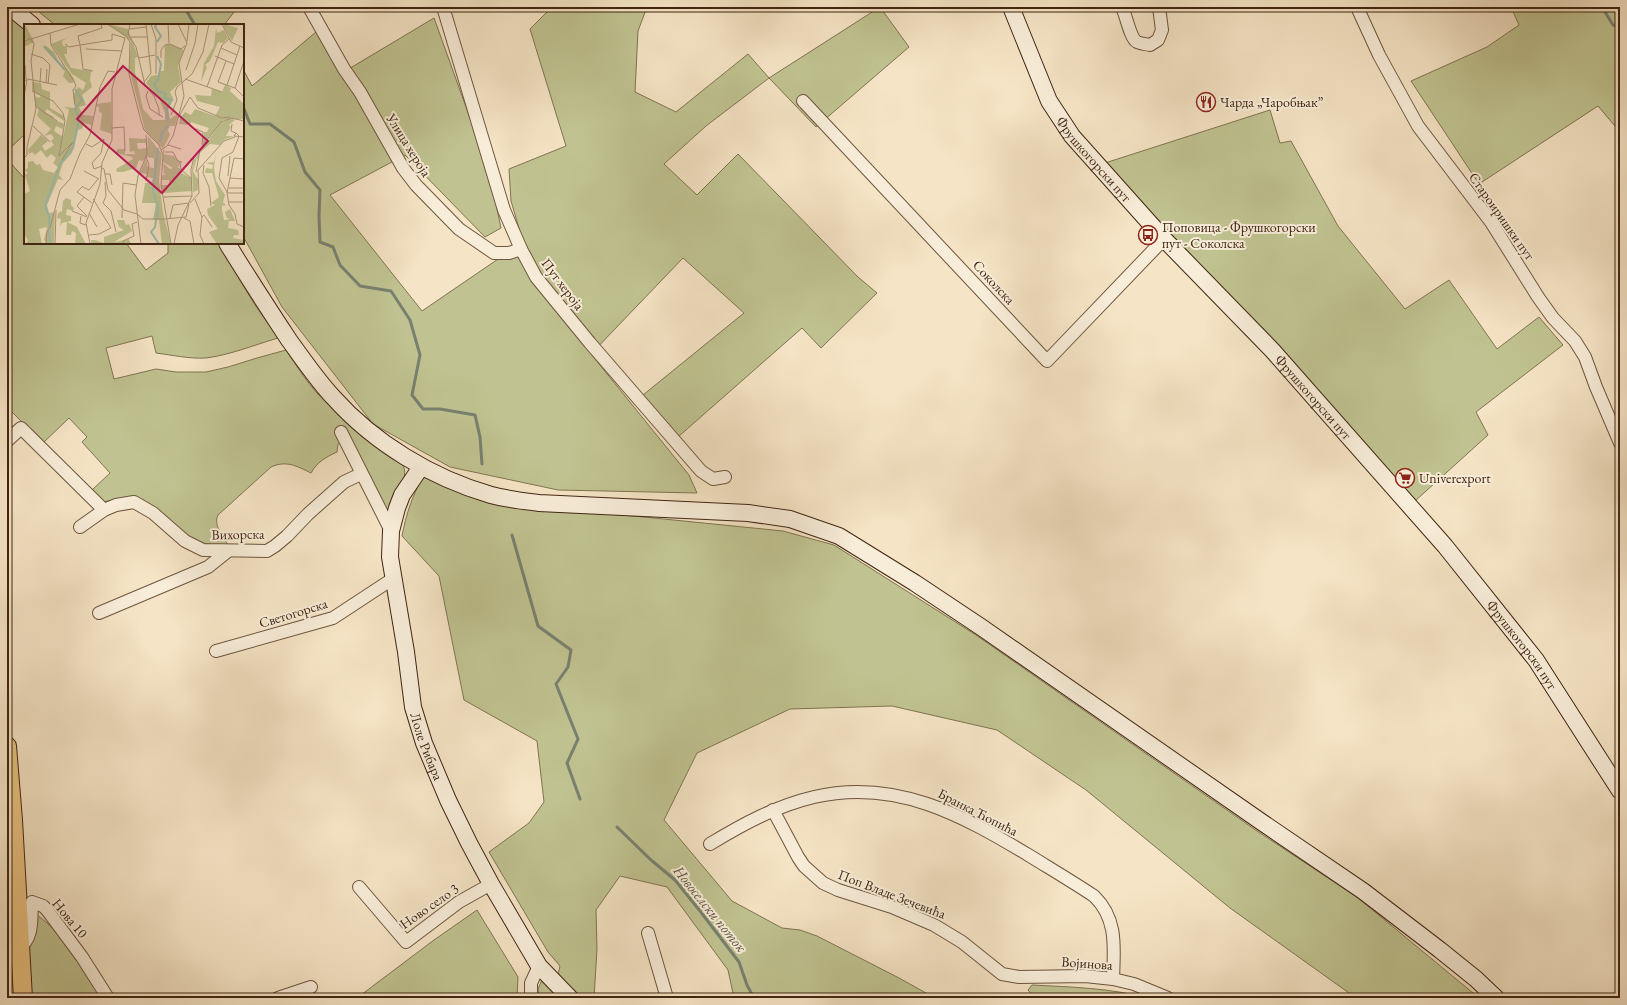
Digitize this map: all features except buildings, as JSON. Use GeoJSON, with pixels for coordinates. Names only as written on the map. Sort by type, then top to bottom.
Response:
{"type":"FeatureCollection","features":[{"type":"Feature","properties":{"kind":"main road"},"geometry":{"type":"LineString","coordinates":[[7,746],[10,830],[23,998]]}},
{"type":"Feature","properties":{"kind":"street"},"geometry":{"type":"LineString","coordinates":[[10,7],[31,24]]}},
{"type":"Feature","properties":{"kind":"street","name":"Улица хероја"},"geometry":{"type":"LineString","coordinates":[[309,7],[344,69],[360,92],[400,162],[416,185],[459,229],[494,253],[509,253],[521,249]]}},
{"type":"Feature","properties":{"kind":"street","name":"Пут хероја"},"geometry":{"type":"LineString","coordinates":[[443,7],[504,210],[521,249],[536,277],[590,343],[701,471],[714,480],[725,477]]}},
{"type":"Feature","properties":{"kind":"street","name":"Фрушкогорски пут"},"geometry":{"type":"LineString","coordinates":[[1011,7],[1044,91],[1056,115],[1072,136],[1164,239],[1272,350],[1445,546],[1536,660],[1620,791]]}},
{"type":"Feature","properties":{"kind":"street"},"geometry":{"type":"LineString","coordinates":[[1122,7],[1126,15],[1132,37],[1138,42],[1150,45],[1158,40],[1162,30],[1159,7]]}},
{"type":"Feature","properties":{"kind":"street","name":"Староиришки пут"},"geometry":{"type":"LineString","coordinates":[[1357,7],[1379,55],[1418,126],[1491,222],[1538,297],[1553,318],[1575,341],[1585,357],[1620,443]]}},
{"type":"Feature","properties":{"kind":"street","name":"Соколска"},"geometry":{"type":"LineString","coordinates":[[803,101],[1047,361],[1164,239]]}},
{"type":"Feature","properties":{"kind":"street"},"geometry":{"type":"LineString","coordinates":[[228,244],[282,330],[333,397],[355,419],[388,445],[421,467],[470,488],[491,495],[517,500],[545,504],[748,513],[790,519],[839,536],[981,627],[1263,823],[1363,890],[1476,979],[1496,998]]}},
{"type":"Feature","properties":{"kind":"street"},"geometry":{"type":"LineString","coordinates":[[7,441],[21,428],[104,510]]}},
{"type":"Feature","properties":{"kind":"street"},"geometry":{"type":"LineString","coordinates":[[341,432],[391,531]]}},
{"type":"Feature","properties":{"kind":"street","name":"Лоле Рибара"},"geometry":{"type":"LineString","coordinates":[[421,467],[402,495],[397,508],[391,531],[390,558],[406,652],[413,707],[418,725],[448,800],[490,884],[539,966],[570,998]]}},
{"type":"Feature","properties":{"kind":"street","name":"Вихорска"},"geometry":{"type":"LineString","coordinates":[[80,527],[104,510],[134,502],[152,513],[185,541],[204,550],[267,551],[275,546],[339,486],[344,482],[362,474]]}},
{"type":"Feature","properties":{"kind":"street"},"geometry":{"type":"LineString","coordinates":[[99,613],[208,568],[228,551]]}},
{"type":"Feature","properties":{"kind":"street","name":"Светогорска"},"geometry":{"type":"LineString","coordinates":[[216,651],[333,618],[394,578]]}},
{"type":"Feature","properties":{"kind":"street","name":"Бранка Ћопића"},"geometry":{"type":"LineString","coordinates":[[710,844],[740,826],[773,810],[815,797],[844,793],[877,793],[928,803],[956,815],[995,835],[1086,891],[1101,903],[1110,919],[1113,933],[1113,979]]}},
{"type":"Feature","properties":{"kind":"street","name":"Поп Владе Зечевића"},"geometry":{"type":"LineString","coordinates":[[773,810],[798,858],[808,870],[823,883],[838,890],[892,907],[934,925],[962,942],[1002,974]]}},
{"type":"Feature","properties":{"kind":"street","name":"Ново село 3"},"geometry":{"type":"LineString","coordinates":[[359,887],[406,942],[459,902],[490,884]]}},
{"type":"Feature","properties":{"kind":"street","name":"Нова 10"},"geometry":{"type":"LineString","coordinates":[[19,947],[25,943],[29,935],[32,902],[37,903],[47,910],[82,957],[108,998]]}},
{"type":"Feature","properties":{"kind":"street"},"geometry":{"type":"LineString","coordinates":[[648,933],[666,998]]}},
{"type":"Feature","properties":{"kind":"street"},"geometry":{"type":"LineString","coordinates":[[531,998],[531,983],[539,966]]}},
{"type":"Feature","properties":{"kind":"street","name":"Војинова"},"geometry":{"type":"LineString","coordinates":[[1002,974],[1019,976],[1085,976],[1113,979],[1134,984],[1168,998]]}},
{"type":"Feature","properties":{"kind":"street"},"geometry":{"type":"LineString","coordinates":[[278,998],[311,988]]}},
{"type":"Feature","properties":{"kind":"green space"},"geometry":{"type":"Polygon","coordinates":[[[33,7],[238,7],[225,24],[54,24],[33,7]]]}},
{"type":"Feature","properties":{"kind":"green space"},"geometry":{"type":"Polygon","coordinates":[[[552,7],[647,7],[638,31],[635,92],[676,112],[748,54],[769,78],[706,126],[664,164],[697,195],[738,154],[858,277],[877,293],[821,348],[802,328],[678,437],[643,395],[744,313],[683,258],[591,354],[689,475],[697,493],[558,490],[450,467],[373,424],[282,307],[244,238],[244,71],[252,86],[323,26],[347,70],[434,18],[489,171],[501,228],[485,237],[405,155],[330,195],[422,311],[523,242],[511,201],[509,169],[566,146],[530,29],[552,7]]]}},
{"type":"Feature","properties":{"kind":"green space"},"geometry":{"type":"Polygon","coordinates":[[[880,7],[909,47],[816,127],[769,78],[880,7]]]}},
{"type":"Feature","properties":{"kind":"green space"},"geometry":{"type":"Polygon","coordinates":[[[1511,7],[1620,7],[1620,132],[1598,106],[1479,184],[1411,81],[1487,47],[1519,25],[1511,7]]]}},
{"type":"Feature","properties":{"kind":"green space"},"geometry":{"type":"Polygon","coordinates":[[[7,13],[24,26],[24,135],[7,151],[7,13]]]}},
{"type":"Feature","properties":{"kind":"green space"},"geometry":{"type":"Polygon","coordinates":[[[1270,110],[1280,143],[1291,141],[1338,226],[1405,309],[1449,280],[1497,349],[1539,317],[1563,345],[1476,412],[1488,435],[1415,501],[1279,348],[1105,163],[1270,110]]]}},
{"type":"Feature","properties":{"kind":"green space"},"geometry":{"type":"Polygon","coordinates":[[[7,159],[24,178],[24,244],[127,244],[146,270],[168,253],[168,244],[219,244],[253,302],[278,338],[224,355],[200,358],[156,353],[152,336],[106,348],[114,379],[156,369],[176,372],[206,372],[286,350],[305,378],[333,409],[395,456],[404,468],[404,478],[400,491],[386,511],[347,440],[338,444],[337,452],[322,460],[311,473],[296,466],[287,464],[271,467],[218,515],[218,527],[228,545],[205,544],[188,536],[156,508],[135,496],[102,502],[91,491],[110,473],[82,442],[87,437],[69,418],[43,443],[7,407],[7,159]]]}},
{"type":"Feature","properties":{"kind":"green space"},"geometry":{"type":"Polygon","coordinates":[[[423,477],[468,493],[527,508],[634,516],[783,531],[834,545],[976,635],[1257,831],[1357,897],[1479,998],[1356,998],[1230,908],[1086,790],[997,730],[892,706],[790,709],[697,753],[664,820],[732,901],[782,928],[800,930],[817,936],[935,998],[734,998],[728,970],[667,887],[620,876],[596,910],[597,949],[594,998],[577,998],[558,975],[560,966],[548,952],[489,852],[529,823],[544,802],[537,741],[464,700],[439,576],[402,536],[410,506],[423,477]]]}},
{"type":"Feature","properties":{"kind":"green space"},"geometry":{"type":"Polygon","coordinates":[[[30,909],[53,928],[77,959],[99,993],[92,998],[26,998],[30,909]]]}},
{"type":"Feature","properties":{"kind":"green space"},"geometry":{"type":"Polygon","coordinates":[[[477,910],[518,977],[517,998],[357,998],[434,940],[477,910]]]}},
{"type":"Feature","properties":{"kind":"green space"},"geometry":{"type":"Polygon","coordinates":[[[542,980],[561,998],[539,998],[538,989],[542,980]]]}},
{"type":"Feature","properties":{"kind":"green space"},"geometry":{"type":"Polygon","coordinates":[[[1032,985],[1105,990],[1148,998],[1054,998],[1050,995],[1033,996],[1028,990],[1032,985]]]}},
{"type":"Feature","properties":{"kind":"waterway","name":"Новоселски поток"},"geometry":{"type":"LineString","coordinates":[[184,7],[194,24]]}},
{"type":"Feature","properties":{"kind":"waterway"},"geometry":{"type":"LineString","coordinates":[[1602,7],[1613,25],[1620,27]]}},
{"type":"Feature","properties":{"kind":"waterway","name":"Новоселски поток"},"geometry":{"type":"LineString","coordinates":[[244,109],[250,124],[270,124],[294,142],[305,172],[320,190],[320,242],[333,247],[340,265],[360,286],[391,291],[410,320],[420,355],[412,395],[423,409],[440,409],[475,415],[480,437],[482,464]]}},
{"type":"Feature","properties":{"kind":"waterway","name":"Новоселски поток"},"geometry":{"type":"LineString","coordinates":[[512,535],[538,626],[571,650],[568,667],[556,684],[578,739],[567,763],[580,799]]}},
{"type":"Feature","properties":{"kind":"waterway","name":"Новоселски поток"},"geometry":{"type":"LineString","coordinates":[[617,827],[651,860],[675,880],[700,911],[739,962],[747,985],[754,998]]}},
{"type":"Feature","properties":{"kind":"place","name":"Чарда „Чаробњак”"},"geometry":{"type":"Point","coordinates":[1206,102]}},
{"type":"Feature","properties":{"kind":"place","name":"Поповица - Фрушкогорски пут - Соколска"},"geometry":{"type":"Point","coordinates":[1148,235]}},
{"type":"Feature","properties":{"kind":"place","name":"Univerexport"},"geometry":{"type":"Point","coordinates":[1405,478]}}]}
